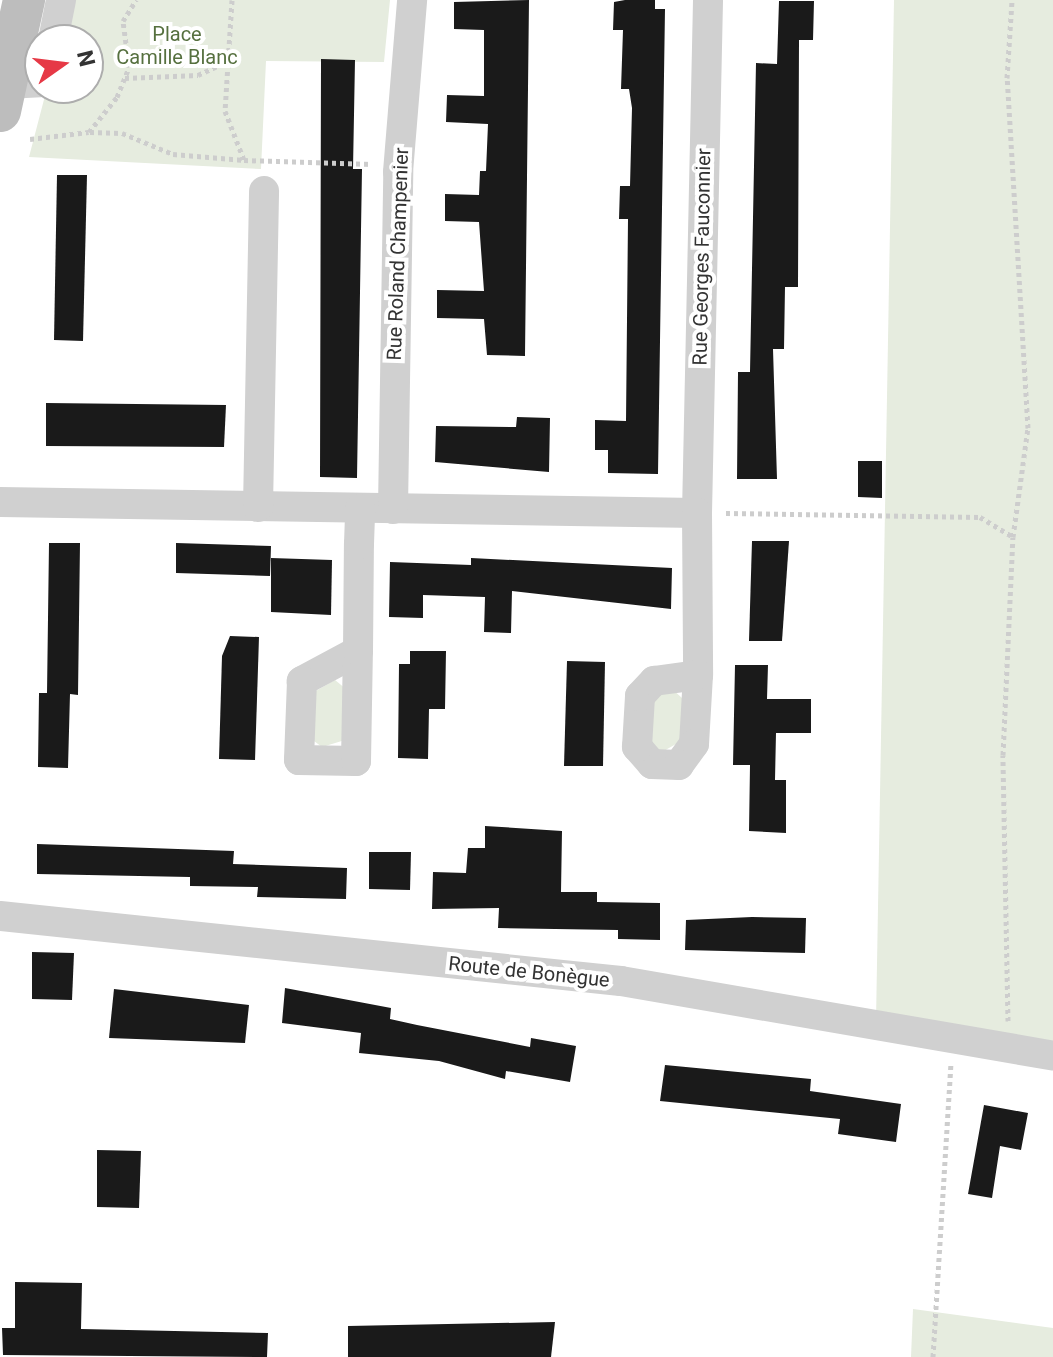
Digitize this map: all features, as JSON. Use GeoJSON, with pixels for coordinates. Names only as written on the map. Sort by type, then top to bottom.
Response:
{"type":"FeatureCollection","features":[{"type":"Feature","properties":{"kind":"street"},"geometry":{"type":"LineString","coordinates":[[15,92],[24,0]]}},
{"type":"Feature","properties":{"kind":"street"},"geometry":{"type":"LineString","coordinates":[[56,24],[61,0]]}},
{"type":"Feature","properties":{"kind":"street","name":"Rue Roland Champenier"},"geometry":{"type":"LineString","coordinates":[[393,509],[398,172],[412,0]]}},
{"type":"Feature","properties":{"kind":"street","name":"Rue Georges Fauconnier"},"geometry":{"type":"LineString","coordinates":[[698,675],[697,513],[708,0]]}},
{"type":"Feature","properties":{"kind":"street"},"geometry":{"type":"LineString","coordinates":[[258,507],[264,191]]}},
{"type":"Feature","properties":{"kind":"street"},"geometry":{"type":"LineString","coordinates":[[0,502],[697,513]]}},
{"type":"Feature","properties":{"kind":"street"},"geometry":{"type":"LineString","coordinates":[[358,651],[360,509]]}},
{"type":"Feature","properties":{"kind":"street","name":"Route de Bonègue"},"geometry":{"type":"LineString","coordinates":[[0,916],[621,981],[1053,1056]]}},
{"type":"Feature","properties":{"kind":"path"},"geometry":{"type":"LineString","coordinates":[[89,132],[125,78],[123,21],[136,0]]}},
{"type":"Feature","properties":{"kind":"path"},"geometry":{"type":"LineString","coordinates":[[232,0],[225,111],[244,160]]}},
{"type":"Feature","properties":{"kind":"path"},"geometry":{"type":"LineString","coordinates":[[1008,1048],[1003,755],[1013,537],[1028,428],[1007,78],[1012,0]]}},
{"type":"Feature","properties":{"kind":"path"},"geometry":{"type":"LineString","coordinates":[[125,78],[198,75],[226,62]]}},
{"type":"Feature","properties":{"kind":"path"},"geometry":{"type":"LineString","coordinates":[[30,139],[89,132],[122,133],[173,154],[244,160],[377,164],[398,172]]}},
{"type":"Feature","properties":{"kind":"path"},"geometry":{"type":"LineString","coordinates":[[697,513],[980,517],[1013,537]]}},
{"type":"Feature","properties":{"kind":"path"},"geometry":{"type":"LineString","coordinates":[[933,1357],[952,1039]]}},
{"type":"Feature","properties":{"kind":"green space","name":"Place Camille Blanc"},"geometry":{"type":"Polygon","coordinates":[[[69,0],[390,0],[384,62],[266,61],[261,169],[29,157],[43,104],[104,104],[104,24],[63,24],[69,0]]]}},
{"type":"Feature","properties":{"kind":"green space"},"geometry":{"type":"Polygon","coordinates":[[[894,0],[1053,0],[1053,1053],[876,1021],[894,0]]]}},
{"type":"Feature","properties":{"kind":"green space"},"geometry":{"type":"Polygon","coordinates":[[[335,680],[346,689],[345,740],[322,747],[314,741],[314,692],[335,680]]]}},
{"type":"Feature","properties":{"kind":"green space"},"geometry":{"type":"Polygon","coordinates":[[[671,688],[682,698],[683,740],[662,752],[651,748],[650,699],[671,688]]]}},
{"type":"Feature","properties":{"kind":"green space"},"geometry":{"type":"Polygon","coordinates":[[[913,1309],[1053,1328],[1053,1357],[911,1357],[913,1309]]]}},
{"type":"Feature","properties":{"kind":"building"},"geometry":{"type":"Polygon","coordinates":[[[529,0],[525,356],[487,355],[484,319],[437,318],[437,290],[484,291],[479,222],[445,221],[445,194],[479,195],[480,171],[486,171],[488,124],[446,122],[447,95],[484,96],[484,30],[454,29],[454,2],[529,0]]]}},
{"type":"Feature","properties":{"kind":"building"},"geometry":{"type":"Polygon","coordinates":[[[655,0],[655,9],[665,9],[658,474],[608,473],[608,450],[595,450],[595,420],[626,421],[628,219],[619,219],[620,186],[630,186],[632,108],[629,89],[621,89],[623,30],[613,30],[614,2],[655,0]]]}},
{"type":"Feature","properties":{"kind":"building"},"geometry":{"type":"Polygon","coordinates":[[[779,1],[814,1],[813,40],[799,40],[798,287],[785,287],[784,349],[773,349],[777,479],[737,479],[738,372],[750,372],[756,63],[777,64],[779,1]]]}},
{"type":"Feature","properties":{"kind":"building"},"geometry":{"type":"Polygon","coordinates":[[[321,59],[355,60],[353,169],[362,169],[357,478],[320,477],[321,59]]]}},
{"type":"Feature","properties":{"kind":"building"},"geometry":{"type":"Polygon","coordinates":[[[57,175],[87,175],[83,341],[54,340],[57,175]]]}},
{"type":"Feature","properties":{"kind":"building"},"geometry":{"type":"Polygon","coordinates":[[[46,403],[226,405],[224,447],[46,446],[46,403]]]}},
{"type":"Feature","properties":{"kind":"building"},"geometry":{"type":"Polygon","coordinates":[[[517,417],[550,418],[549,472],[435,462],[436,426],[516,427],[517,417]]]}},
{"type":"Feature","properties":{"kind":"building"},"geometry":{"type":"Polygon","coordinates":[[[858,461],[882,461],[882,498],[858,497],[858,461]]]}},
{"type":"Feature","properties":{"kind":"building"},"geometry":{"type":"Polygon","coordinates":[[[752,541],[789,541],[782,641],[749,641],[752,541]]]}},
{"type":"Feature","properties":{"kind":"building"},"geometry":{"type":"Polygon","coordinates":[[[49,543],[80,543],[78,695],[70,694],[68,768],[38,767],[39,693],[47,693],[49,543]]]}},
{"type":"Feature","properties":{"kind":"building"},"geometry":{"type":"Polygon","coordinates":[[[176,543],[271,546],[270,576],[176,573],[176,543]]]}},
{"type":"Feature","properties":{"kind":"building"},"geometry":{"type":"Polygon","coordinates":[[[271,558],[332,560],[331,615],[271,612],[271,558]]]}},
{"type":"Feature","properties":{"kind":"building"},"geometry":{"type":"Polygon","coordinates":[[[471,558],[672,568],[671,609],[512,591],[511,633],[484,632],[485,597],[423,595],[423,618],[389,617],[390,562],[471,565],[471,558]]]}},
{"type":"Feature","properties":{"kind":"building"},"geometry":{"type":"Polygon","coordinates":[[[230,636],[259,637],[255,760],[219,759],[222,656],[230,636]]]}},
{"type":"Feature","properties":{"kind":"building"},"geometry":{"type":"Polygon","coordinates":[[[410,651],[446,651],[445,709],[429,709],[428,759],[398,758],[399,664],[410,664],[410,651]]]}},
{"type":"Feature","properties":{"kind":"building"},"geometry":{"type":"Polygon","coordinates":[[[567,661],[605,662],[603,766],[564,766],[567,661]]]}},
{"type":"Feature","properties":{"kind":"building"},"geometry":{"type":"Polygon","coordinates":[[[735,665],[768,665],[767,699],[811,699],[811,733],[776,733],[775,780],[786,780],[786,833],[749,831],[750,765],[733,765],[735,665]]]}},
{"type":"Feature","properties":{"kind":"building"},"geometry":{"type":"Polygon","coordinates":[[[485,826],[562,831],[561,892],[597,892],[597,902],[660,903],[660,940],[618,939],[618,930],[498,928],[499,908],[432,909],[433,872],[466,873],[468,848],[485,848],[485,826]]]}},
{"type":"Feature","properties":{"kind":"building"},"geometry":{"type":"Polygon","coordinates":[[[37,844],[234,851],[233,864],[347,868],[346,899],[257,897],[258,887],[190,886],[190,877],[37,874],[37,844]]]}},
{"type":"Feature","properties":{"kind":"building"},"geometry":{"type":"Polygon","coordinates":[[[369,852],[411,852],[410,890],[369,889],[369,852]]]}},
{"type":"Feature","properties":{"kind":"building"},"geometry":{"type":"Polygon","coordinates":[[[806,918],[805,953],[685,950],[686,920],[806,918]]]}},
{"type":"Feature","properties":{"kind":"building"},"geometry":{"type":"Polygon","coordinates":[[[32,952],[74,953],[72,1000],[32,999],[32,952]]]}},
{"type":"Feature","properties":{"kind":"building"},"geometry":{"type":"Polygon","coordinates":[[[285,988],[391,1008],[390,1019],[417,1025],[530,1047],[531,1038],[576,1046],[570,1082],[506,1071],[505,1079],[439,1061],[359,1053],[361,1033],[282,1023],[285,988]]]}},
{"type":"Feature","properties":{"kind":"building"},"geometry":{"type":"Polygon","coordinates":[[[114,989],[249,1005],[245,1043],[109,1038],[114,989]]]}},
{"type":"Feature","properties":{"kind":"building"},"geometry":{"type":"Polygon","coordinates":[[[665,1065],[811,1079],[810,1091],[901,1104],[896,1142],[838,1134],[840,1119],[660,1101],[665,1065]]]}},
{"type":"Feature","properties":{"kind":"building"},"geometry":{"type":"Polygon","coordinates":[[[984,1105],[1028,1113],[1021,1150],[1000,1146],[992,1198],[968,1194],[984,1105]]]}},
{"type":"Feature","properties":{"kind":"building"},"geometry":{"type":"Polygon","coordinates":[[[97,1150],[141,1151],[139,1208],[97,1207],[97,1150]]]}},
{"type":"Feature","properties":{"kind":"building"},"geometry":{"type":"Polygon","coordinates":[[[15,1282],[82,1283],[81,1329],[268,1333],[267,1357],[3,1355],[2,1328],[15,1328],[15,1282]]]}},
{"type":"Feature","properties":{"kind":"building"},"geometry":{"type":"Polygon","coordinates":[[[555,1322],[551,1357],[348,1357],[348,1326],[555,1322]]]}}]}
